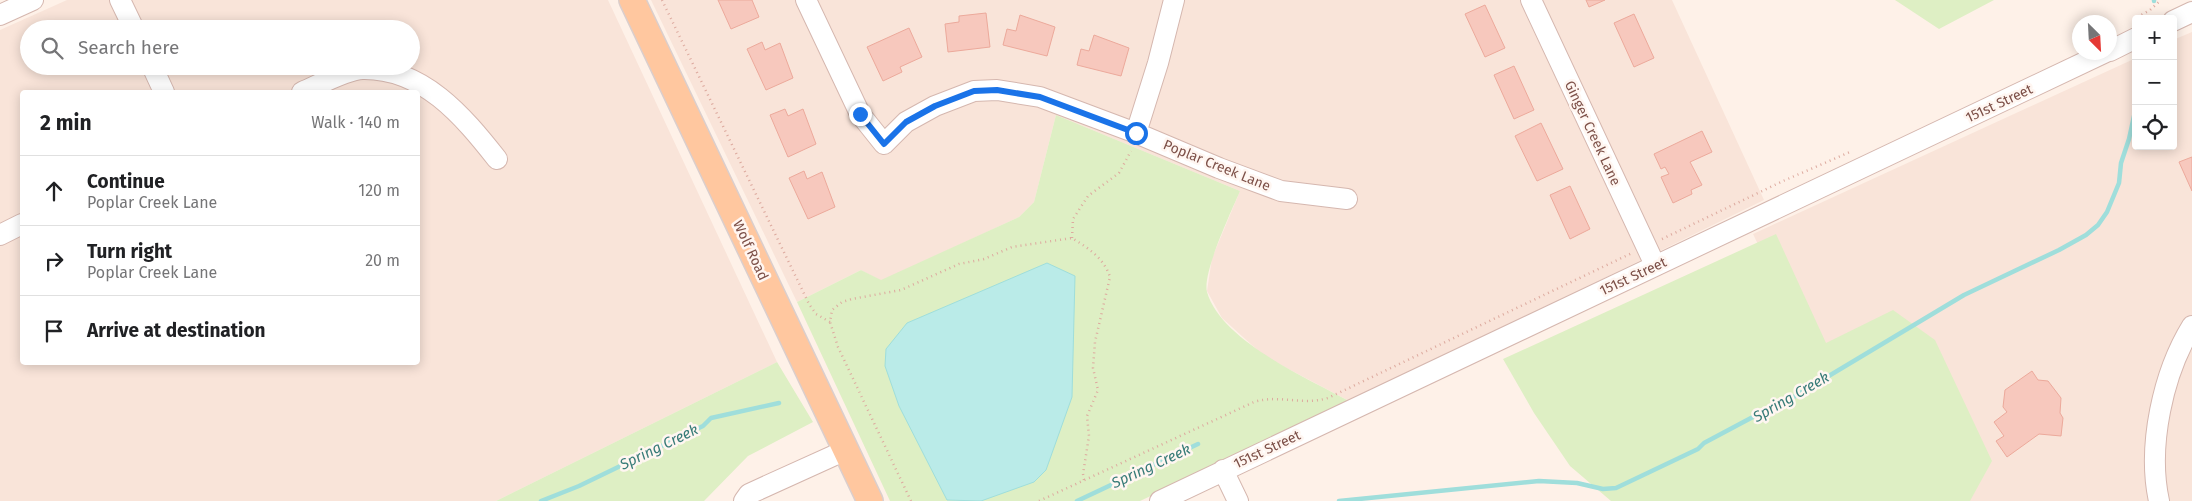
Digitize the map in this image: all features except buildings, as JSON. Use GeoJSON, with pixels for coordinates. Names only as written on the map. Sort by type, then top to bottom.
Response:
{"type":"FeatureCollection","features":[{"type":"Feature","properties":{"kind":"main road","name":"Wolf Road"},"geometry":{"type":"LineString","coordinates":[[632,0],[870,501]]}},
{"type":"Feature","properties":{"kind":"street"},"geometry":{"type":"LineString","coordinates":[[0,16],[33,0]]}},
{"type":"Feature","properties":{"kind":"street"},"geometry":{"type":"LineString","coordinates":[[120,0],[130,20]]}},
{"type":"Feature","properties":{"kind":"street","name":"Poplar Creek Lane"},"geometry":{"type":"LineString","coordinates":[[806,0],[860,114],[884,144],[906,122],[935,106],[974,91],[997,90],[1040,97],[1138,133],[1219,168],[1281,191],[1347,199]]}},
{"type":"Feature","properties":{"kind":"street"},"geometry":{"type":"LineString","coordinates":[[1138,133],[1174,0]]}},
{"type":"Feature","properties":{"kind":"street","name":"Ginger Creek Lane"},"geometry":{"type":"LineString","coordinates":[[1531,0],[1656,265]]}},
{"type":"Feature","properties":{"kind":"street"},"geometry":{"type":"LineString","coordinates":[[2177,19],[2192,12]]}},
{"type":"Feature","properties":{"kind":"street"},"geometry":{"type":"LineString","coordinates":[[2117,44],[2132,30]]}},
{"type":"Feature","properties":{"kind":"street","name":"151st Street"},"geometry":{"type":"LineString","coordinates":[[1160,501],[2089,60]]}},
{"type":"Feature","properties":{"kind":"street"},"geometry":{"type":"LineString","coordinates":[[156,75],[163,90]]}},
{"type":"Feature","properties":{"kind":"street"},"geometry":{"type":"LineString","coordinates":[[306,90],[344,75]]}},
{"type":"Feature","properties":{"kind":"street"},"geometry":{"type":"LineString","coordinates":[[402,75],[425,86],[452,106],[497,159]]}},
{"type":"Feature","properties":{"kind":"street"},"geometry":{"type":"LineString","coordinates":[[0,235],[20,225]]}},
{"type":"Feature","properties":{"kind":"street"},"geometry":{"type":"LineString","coordinates":[[2159,501],[2156,448],[2162,400],[2174,363],[2192,326]]}},
{"type":"Feature","properties":{"kind":"street"},"geometry":{"type":"LineString","coordinates":[[744,501],[749,494],[846,450]]}},
{"type":"Feature","properties":{"kind":"street"},"geometry":{"type":"LineString","coordinates":[[1223,470],[1238,501]]}},
{"type":"Feature","properties":{"kind":"path"},"geometry":{"type":"LineString","coordinates":[[662,0],[809,304],[816,314],[830,322]]}},
{"type":"Feature","properties":{"kind":"path"},"geometry":{"type":"LineString","coordinates":[[2146,15],[2161,0]]}},
{"type":"Feature","properties":{"kind":"path"},"geometry":{"type":"LineString","coordinates":[[1072,238],[1073,219],[1088,196],[1119,173],[1138,133]]}},
{"type":"Feature","properties":{"kind":"path"},"geometry":{"type":"LineString","coordinates":[[1039,501],[1254,402],[1271,399],[1303,402],[1328,398],[1735,203],[1858,149]]}},
{"type":"Feature","properties":{"kind":"path"},"geometry":{"type":"LineString","coordinates":[[911,501],[838,347],[830,322],[832,310],[847,301],[896,292],[959,264],[984,259],[1012,247],[1072,238],[1094,253],[1104,264],[1110,277],[1095,342],[1093,360],[1098,390],[1087,416],[1088,436],[1083,474],[1084,480]]}},
{"type":"Feature","properties":{"kind":"shaded area"},"geometry":{"type":"Polygon","coordinates":[[[67,0],[608,0],[777,362],[496,501],[0,501],[0,30],[20,21],[20,75],[420,75],[420,20],[22,20],[67,0]]]}},
{"type":"Feature","properties":{"kind":"shaded area"},"geometry":{"type":"Polygon","coordinates":[[[651,0],[1672,0],[1764,200],[1351,402],[1264,356],[1222,318],[1207,291],[1212,258],[1240,191],[1056,115],[1034,202],[1019,217],[881,281],[861,270],[797,302],[651,0]]]}},
{"type":"Feature","properties":{"kind":"shaded area"},"geometry":{"type":"Polygon","coordinates":[[[2192,32],[2192,501],[1883,501],[1753,234],[2132,60],[2132,150],[2177,150],[2177,38],[2192,32]]]}},
{"type":"Feature","properties":{"kind":"green space"},"geometry":{"type":"Polygon","coordinates":[[[1895,0],[1994,0],[1939,29],[1895,0]]]}},
{"type":"Feature","properties":{"kind":"green space"},"geometry":{"type":"Polygon","coordinates":[[[1056,115],[1240,191],[1209,271],[1207,292],[1215,310],[1230,327],[1268,357],[1351,402],[1140,501],[890,501],[797,302],[861,270],[881,280],[1019,217],[1034,202],[1056,115]]]}},
{"type":"Feature","properties":{"kind":"green space"},"geometry":{"type":"Polygon","coordinates":[[[1776,234],[1826,343],[1893,310],[1935,340],[1992,461],[1970,501],[1611,501],[1570,466],[1534,413],[1503,359],[1776,234]]]}},
{"type":"Feature","properties":{"kind":"green space"},"geometry":{"type":"Polygon","coordinates":[[[777,362],[813,422],[748,456],[704,501],[496,501],[777,362]]]}},
{"type":"Feature","properties":{"kind":"water"},"geometry":{"type":"Polygon","coordinates":[[[1047,263],[1075,276],[1072,397],[1046,470],[1034,482],[981,501],[947,500],[899,406],[885,366],[886,349],[907,323],[1047,263]]]}},
{"type":"Feature","properties":{"kind":"waterway","name":"Spring Creek"},"geometry":{"type":"LineString","coordinates":[[1339,501],[1539,481],[1577,483],[1603,489],[1616,488],[1698,449],[1704,443],[1766,410],[1772,410],[1964,295],[2059,250],[2086,235],[2098,225],[2107,212],[2119,183],[2121,163],[2132,125]]}},
{"type":"Feature","properties":{"kind":"waterway","name":"Spring Creek"},"geometry":{"type":"LineString","coordinates":[[541,501],[579,486],[703,426],[711,418],[779,403]]}},
{"type":"Feature","properties":{"kind":"waterway","name":"Spring Creek"},"geometry":{"type":"LineString","coordinates":[[1077,501],[1198,444]]}},
{"type":"Feature","properties":{"kind":"route"},"geometry":{"type":"LineString","coordinates":[[860,114],[884,144],[906,122],[935,106],[974,91],[997,90],[1040,97],[1136,133]]}}]}
